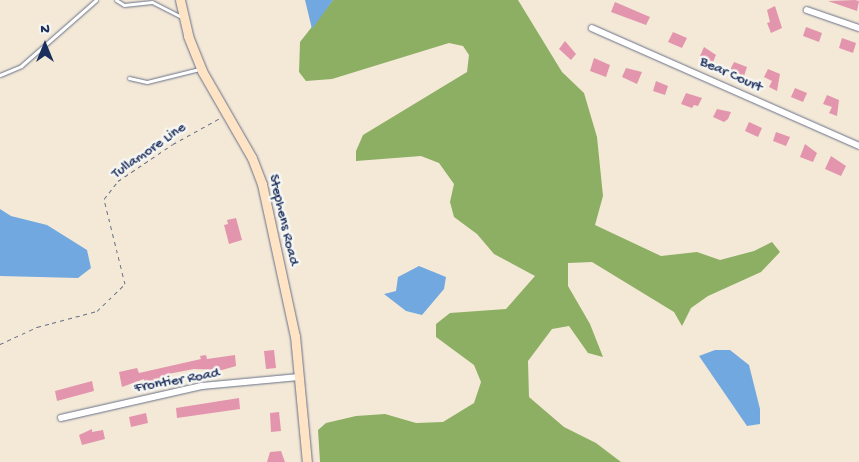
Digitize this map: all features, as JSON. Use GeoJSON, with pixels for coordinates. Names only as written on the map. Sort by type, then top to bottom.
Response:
{"type":"FeatureCollection","features":[{"type":"Feature","properties":{"kind":"main road","name":"Stephens Road"},"geometry":{"type":"LineString","coordinates":[[180,0],[200,68],[225,115],[252,158],[262,184],[293,320],[307,462]]}},
{"type":"Feature","properties":{"kind":"street"},"geometry":{"type":"LineString","coordinates":[[807,10],[859,28]]}},
{"type":"Feature","properties":{"kind":"street","name":"Bear Court"},"geometry":{"type":"LineString","coordinates":[[592,28],[859,146]]}},
{"type":"Feature","properties":{"kind":"street","name":"Frontier Road"},"geometry":{"type":"LineString","coordinates":[[61,418],[202,386],[299,378]]}},
{"type":"Feature","properties":{"kind":"lane"},"geometry":{"type":"LineString","coordinates":[[0,75],[21,66],[96,0]]}},
{"type":"Feature","properties":{"kind":"lane"},"geometry":{"type":"LineString","coordinates":[[116,0],[124,5],[152,2],[184,18]]}},
{"type":"Feature","properties":{"kind":"lane"},"geometry":{"type":"LineString","coordinates":[[129,78],[147,82],[200,68]]}},
{"type":"Feature","properties":{"kind":"path","name":"Tullamore Line"},"geometry":{"type":"LineString","coordinates":[[0,344],[37,326],[97,311],[125,284],[104,199],[126,176],[173,144],[225,115]]}},
{"type":"Feature","properties":{"kind":"green space"},"geometry":{"type":"Polygon","coordinates":[[[333,0],[518,0],[562,72],[584,93],[597,137],[603,196],[595,225],[661,256],[697,252],[720,260],[754,251],[772,242],[780,252],[761,272],[708,296],[691,308],[682,326],[674,312],[592,262],[568,263],[568,286],[590,324],[603,357],[588,353],[569,326],[552,329],[528,361],[529,397],[564,427],[596,443],[621,462],[320,462],[318,430],[326,423],[356,416],[385,414],[416,423],[443,422],[474,403],[481,382],[474,365],[436,337],[436,324],[450,313],[506,309],[535,276],[494,254],[477,234],[454,217],[450,202],[454,184],[439,163],[421,156],[356,161],[356,151],[363,135],[467,72],[469,55],[463,46],[449,43],[332,79],[306,81],[299,72],[300,42],[333,0]]]}},
{"type":"Feature","properties":{"kind":"water"},"geometry":{"type":"Polygon","coordinates":[[[305,0],[333,0],[312,29],[305,0]]]}},
{"type":"Feature","properties":{"kind":"water"},"geometry":{"type":"Polygon","coordinates":[[[0,209],[11,216],[47,225],[87,250],[91,268],[78,278],[0,276],[0,209]]]}},
{"type":"Feature","properties":{"kind":"water"},"geometry":{"type":"Polygon","coordinates":[[[419,266],[446,277],[444,289],[422,315],[406,311],[384,294],[396,291],[398,277],[419,266]]]}},
{"type":"Feature","properties":{"kind":"water"},"geometry":{"type":"Polygon","coordinates":[[[715,350],[730,350],[749,365],[760,409],[760,424],[747,426],[699,356],[715,350]]]}},
{"type":"Feature","properties":{"kind":"building"},"geometry":{"type":"Polygon","coordinates":[[[828,1],[859,1],[857,11],[828,1]]]}},
{"type":"Feature","properties":{"kind":"building"},"geometry":{"type":"Polygon","coordinates":[[[615,2],[650,17],[646,25],[611,12],[615,2]]]}},
{"type":"Feature","properties":{"kind":"building"},"geometry":{"type":"Polygon","coordinates":[[[775,6],[782,28],[771,33],[767,23],[770,22],[767,10],[775,6]]]}},
{"type":"Feature","properties":{"kind":"building"},"geometry":{"type":"Polygon","coordinates":[[[806,27],[822,33],[819,42],[803,36],[806,27]]]}},
{"type":"Feature","properties":{"kind":"building"},"geometry":{"type":"Polygon","coordinates":[[[673,32],[687,38],[682,48],[668,42],[673,32]]]}},
{"type":"Feature","properties":{"kind":"building"},"geometry":{"type":"Polygon","coordinates":[[[842,38],[856,43],[853,53],[839,48],[842,38]]]}},
{"type":"Feature","properties":{"kind":"building"},"geometry":{"type":"Polygon","coordinates":[[[565,41],[576,54],[571,60],[559,49],[565,41]]]}},
{"type":"Feature","properties":{"kind":"building"},"geometry":{"type":"Polygon","coordinates":[[[704,47],[716,55],[713,62],[700,56],[704,47]]]}},
{"type":"Feature","properties":{"kind":"building"},"geometry":{"type":"Polygon","coordinates":[[[594,58],[610,65],[606,77],[590,71],[594,58]]]}},
{"type":"Feature","properties":{"kind":"building"},"geometry":{"type":"Polygon","coordinates":[[[734,62],[747,67],[744,76],[730,70],[734,62]]]}},
{"type":"Feature","properties":{"kind":"building"},"geometry":{"type":"Polygon","coordinates":[[[626,68],[642,72],[637,84],[622,77],[626,68]]]}},
{"type":"Feature","properties":{"kind":"building"},"geometry":{"type":"Polygon","coordinates":[[[768,69],[780,74],[777,91],[769,87],[772,81],[764,77],[768,69]]]}},
{"type":"Feature","properties":{"kind":"building"},"geometry":{"type":"Polygon","coordinates":[[[656,81],[668,86],[665,95],[653,91],[656,81]]]}},
{"type":"Feature","properties":{"kind":"building"},"geometry":{"type":"Polygon","coordinates":[[[795,88],[807,93],[803,102],[791,97],[795,88]]]}},
{"type":"Feature","properties":{"kind":"building"},"geometry":{"type":"Polygon","coordinates":[[[686,93],[702,98],[698,106],[694,105],[692,108],[681,104],[686,93]]]}},
{"type":"Feature","properties":{"kind":"building"},"geometry":{"type":"Polygon","coordinates":[[[827,95],[839,100],[837,116],[829,113],[832,107],[823,104],[827,95]]]}},
{"type":"Feature","properties":{"kind":"building"},"geometry":{"type":"Polygon","coordinates":[[[717,109],[731,112],[728,119],[724,122],[713,117],[717,109]]]}},
{"type":"Feature","properties":{"kind":"building"},"geometry":{"type":"Polygon","coordinates":[[[749,122],[762,128],[758,137],[745,131],[749,122]]]}},
{"type":"Feature","properties":{"kind":"building"},"geometry":{"type":"Polygon","coordinates":[[[776,132],[790,137],[786,146],[773,141],[776,132]]]}},
{"type":"Feature","properties":{"kind":"building"},"geometry":{"type":"Polygon","coordinates":[[[805,144],[817,153],[813,162],[800,157],[805,144]]]}},
{"type":"Feature","properties":{"kind":"building"},"geometry":{"type":"Polygon","coordinates":[[[831,156],[846,166],[841,176],[825,169],[831,156]]]}},
{"type":"Feature","properties":{"kind":"building"},"geometry":{"type":"Polygon","coordinates":[[[236,218],[242,240],[229,244],[224,225],[228,224],[227,220],[236,218]]]}},
{"type":"Feature","properties":{"kind":"building"},"geometry":{"type":"Polygon","coordinates":[[[274,350],[276,368],[266,369],[264,351],[274,350]]]}},
{"type":"Feature","properties":{"kind":"building"},"geometry":{"type":"Polygon","coordinates":[[[206,355],[207,359],[235,355],[236,366],[222,370],[194,369],[168,374],[157,380],[145,383],[144,379],[122,387],[119,372],[137,368],[139,373],[201,359],[200,356],[206,355]]]}},
{"type":"Feature","properties":{"kind":"building"},"geometry":{"type":"Polygon","coordinates":[[[92,381],[94,391],[57,401],[55,391],[92,381]]]}},
{"type":"Feature","properties":{"kind":"building"},"geometry":{"type":"Polygon","coordinates":[[[239,398],[240,409],[177,418],[176,408],[239,398]]]}},
{"type":"Feature","properties":{"kind":"building"},"geometry":{"type":"Polygon","coordinates":[[[279,412],[281,431],[271,432],[270,413],[279,412]]]}},
{"type":"Feature","properties":{"kind":"building"},"geometry":{"type":"Polygon","coordinates":[[[146,413],[148,423],[131,427],[129,417],[146,413]]]}},
{"type":"Feature","properties":{"kind":"building"},"geometry":{"type":"Polygon","coordinates":[[[92,429],[92,432],[103,430],[105,439],[82,445],[79,435],[92,429]]]}},
{"type":"Feature","properties":{"kind":"building"},"geometry":{"type":"Polygon","coordinates":[[[281,451],[285,462],[267,462],[270,452],[281,451]]]}}]}
